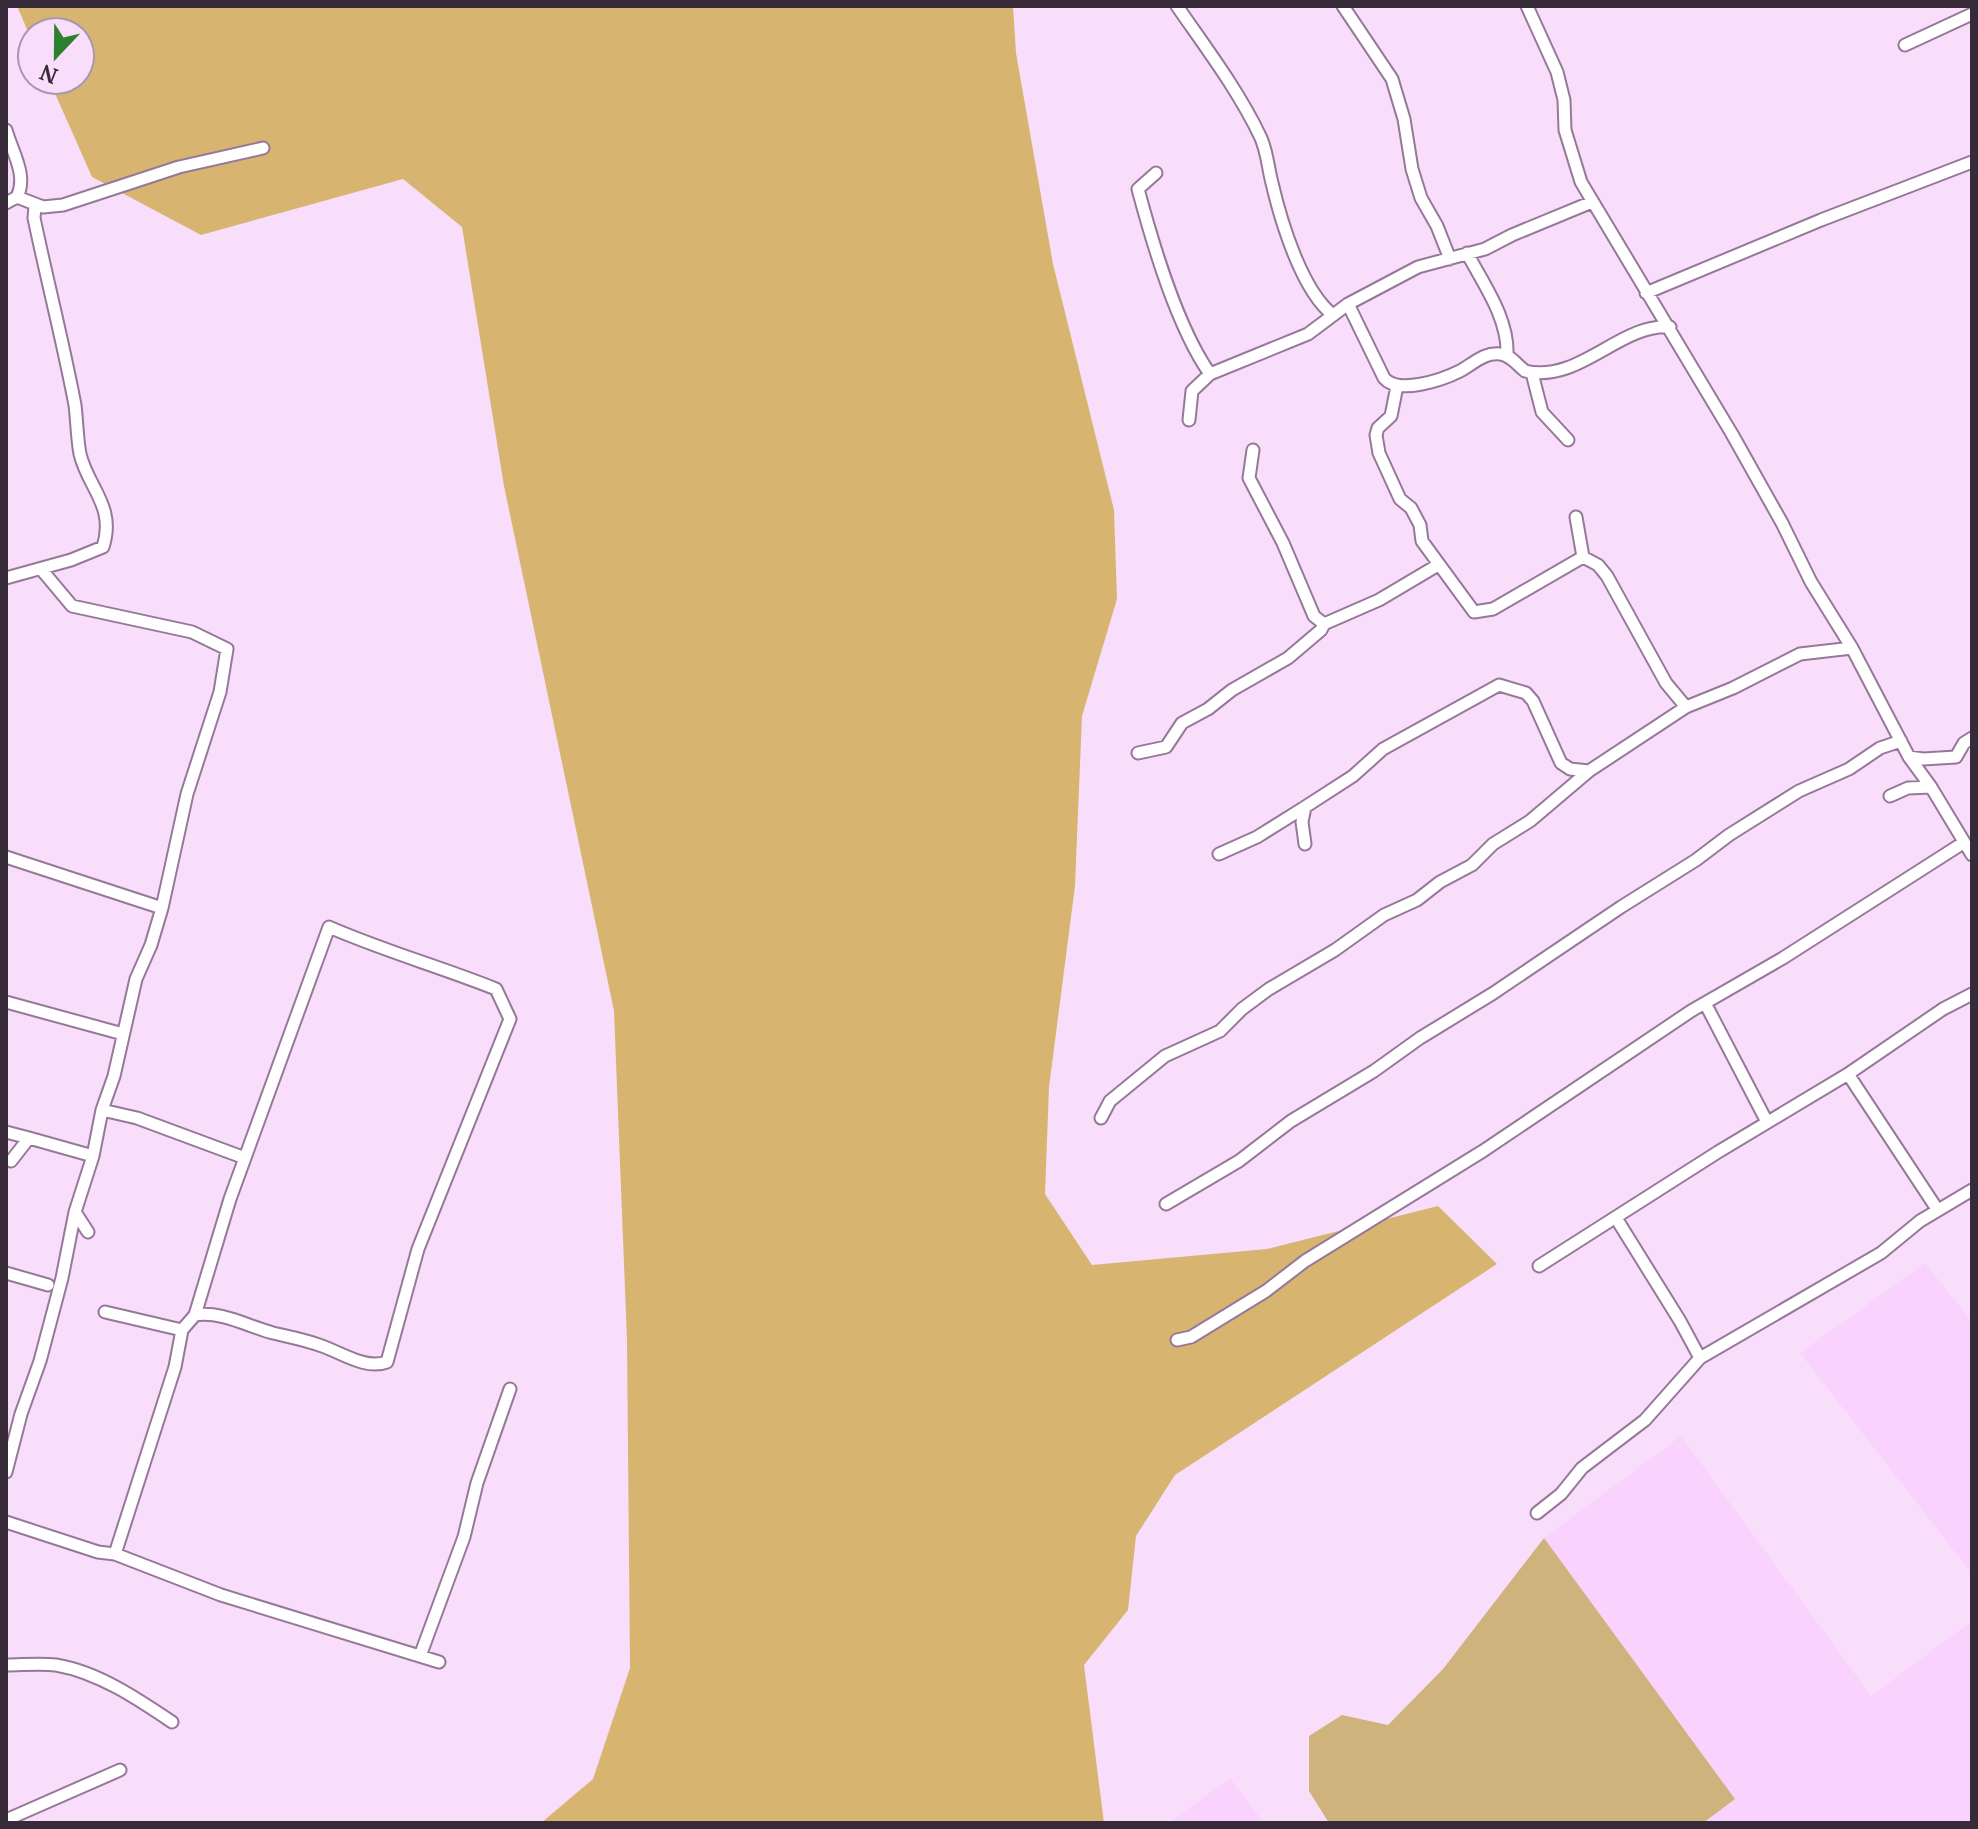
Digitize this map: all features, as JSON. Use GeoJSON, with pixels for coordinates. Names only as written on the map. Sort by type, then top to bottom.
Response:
{"type":"FeatureCollection","features":[{"type":"Feature","properties":{"kind":"street"},"geometry":{"type":"LineString","coordinates":[[1177,6],[1211,55],[1262,140],[1272,186],[1291,244],[1315,296],[1333,315]]}},
{"type":"Feature","properties":{"kind":"street"},"geometry":{"type":"LineString","coordinates":[[1343,6],[1392,79],[1421,198],[1437,226],[1450,259]]}},
{"type":"Feature","properties":{"kind":"street"},"geometry":{"type":"LineString","coordinates":[[1527,6],[1557,72],[1564,100],[1565,130],[1581,182],[1646,293],[1670,327],[1782,523],[1811,582],[1852,648],[1909,757],[1972,855]]}},
{"type":"Feature","properties":{"kind":"street"},"geometry":{"type":"LineString","coordinates":[[1905,45],[1972,14]]}},
{"type":"Feature","properties":{"kind":"street"},"geometry":{"type":"LineString","coordinates":[[6,130],[22,182],[12,200],[35,206],[53,207],[78,202],[179,167],[263,148]]}},
{"type":"Feature","properties":{"kind":"street"},"geometry":{"type":"LineString","coordinates":[[1646,293],[1821,220],[1972,162]]}},
{"type":"Feature","properties":{"kind":"street"},"geometry":{"type":"LineString","coordinates":[[1156,173],[1138,189],[1149,231],[1192,345],[1210,374]]}},
{"type":"Feature","properties":{"kind":"street"},"geometry":{"type":"LineString","coordinates":[[1189,420],[1192,391],[1210,374],[1308,334],[1348,304],[1418,267],[1485,249],[1592,202]]}},
{"type":"Feature","properties":{"kind":"street"},"geometry":{"type":"LineString","coordinates":[[6,578],[103,547],[107,533],[97,490],[80,456],[75,406],[49,295],[34,218],[35,206]]}},
{"type":"Feature","properties":{"kind":"street"},"geometry":{"type":"LineString","coordinates":[[1467,253],[1504,323],[1508,338],[1507,356]]}},
{"type":"Feature","properties":{"kind":"street"},"geometry":{"type":"LineString","coordinates":[[1348,304],[1386,382],[1397,386],[1441,379],[1493,354],[1507,356],[1532,373],[1574,365],[1647,328],[1670,327]]}},
{"type":"Feature","properties":{"kind":"street"},"geometry":{"type":"LineString","coordinates":[[1532,373],[1542,412],[1568,440]]}},
{"type":"Feature","properties":{"kind":"street"},"geometry":{"type":"LineString","coordinates":[[1397,386],[1391,416],[1378,428],[1379,453],[1400,499],[1411,508],[1420,525],[1422,541],[1474,612],[1482,612],[1511,600],[1583,557]]}},
{"type":"Feature","properties":{"kind":"street"},"geometry":{"type":"LineString","coordinates":[[1253,450],[1249,478],[1283,543],[1314,616],[1324,624]]}},
{"type":"Feature","properties":{"kind":"street"},"geometry":{"type":"LineString","coordinates":[[1576,517],[1583,557]]}},
{"type":"Feature","properties":{"kind":"street"},"geometry":{"type":"LineString","coordinates":[[1583,557],[1598,565],[1607,576],[1666,683],[1686,707]]}},
{"type":"Feature","properties":{"kind":"street"},"geometry":{"type":"LineString","coordinates":[[1138,753],[1166,747],[1182,723],[1288,658],[1324,624],[1379,600],[1438,565]]}},
{"type":"Feature","properties":{"kind":"street"},"geometry":{"type":"LineString","coordinates":[[6,1472],[62,1278],[75,1212],[114,1076],[136,979],[162,908],[187,794],[220,692],[227,649],[192,632],[72,606],[41,569]]}},
{"type":"Feature","properties":{"kind":"street"},"geometry":{"type":"LineString","coordinates":[[1101,1118],[1110,1101],[1165,1056],[1220,1031],[1269,989],[1335,950],[1384,915],[1417,900],[1440,882],[1472,865],[1493,844],[1530,821],[1589,771],[1686,707],[1733,688],[1800,654],[1852,648]]}},
{"type":"Feature","properties":{"kind":"street"},"geometry":{"type":"LineString","coordinates":[[1219,854],[1257,837],[1305,807],[1353,776],[1383,749],[1499,685],[1526,693],[1533,701],[1561,763],[1570,769],[1589,771]]}},
{"type":"Feature","properties":{"kind":"street"},"geometry":{"type":"LineString","coordinates":[[1909,757],[1956,757],[1964,743],[1972,738]]}},
{"type":"Feature","properties":{"kind":"street"},"geometry":{"type":"LineString","coordinates":[[1166,1204],[1239,1161],[1291,1121],[1492,994],[1729,835],[1799,791],[1849,769],[1880,748],[1901,741]]}},
{"type":"Feature","properties":{"kind":"street"},"geometry":{"type":"LineString","coordinates":[[1890,796],[1908,788],[1931,787]]}},
{"type":"Feature","properties":{"kind":"street"},"geometry":{"type":"LineString","coordinates":[[1305,807],[1302,822],[1305,844]]}},
{"type":"Feature","properties":{"kind":"street"},"geometry":{"type":"LineString","coordinates":[[1177,1340],[1191,1337],[1266,1291],[1305,1261],[1452,1171],[1705,1003],[1805,944],[1963,843]]}},
{"type":"Feature","properties":{"kind":"street"},"geometry":{"type":"LineString","coordinates":[[6,857],[162,908]]}},
{"type":"Feature","properties":{"kind":"street"},"geometry":{"type":"LineString","coordinates":[[115,1554],[175,1367],[182,1330],[195,1315],[245,1158],[329,927],[373,946],[496,989],[510,1019],[418,1249],[387,1362],[377,1366],[364,1363],[298,1338],[230,1318],[209,1313],[195,1315]]}},
{"type":"Feature","properties":{"kind":"street"},"geometry":{"type":"LineString","coordinates":[[1539,1266],[1972,994]]}},
{"type":"Feature","properties":{"kind":"street"},"geometry":{"type":"LineString","coordinates":[[6,1002],[123,1034]]}},
{"type":"Feature","properties":{"kind":"street"},"geometry":{"type":"LineString","coordinates":[[1705,1003],[1767,1122]]}},
{"type":"Feature","properties":{"kind":"street"},"geometry":{"type":"LineString","coordinates":[[1848,1074],[1937,1209]]}},
{"type":"Feature","properties":{"kind":"street"},"geometry":{"type":"LineString","coordinates":[[102,1110],[137,1118],[245,1158]]}},
{"type":"Feature","properties":{"kind":"street"},"geometry":{"type":"LineString","coordinates":[[6,1132],[93,1156]]}},
{"type":"Feature","properties":{"kind":"street"},"geometry":{"type":"LineString","coordinates":[[11,1161],[29,1138]]}},
{"type":"Feature","properties":{"kind":"street"},"geometry":{"type":"LineString","coordinates":[[1537,1513],[1561,1494],[1582,1468],[1645,1420],[1700,1358],[1881,1253],[1937,1209],[1972,1190]]}},
{"type":"Feature","properties":{"kind":"street"},"geometry":{"type":"LineString","coordinates":[[75,1212],[88,1232]]}},
{"type":"Feature","properties":{"kind":"street"},"geometry":{"type":"LineString","coordinates":[[1616,1218],[1700,1358]]}},
{"type":"Feature","properties":{"kind":"street"},"geometry":{"type":"LineString","coordinates":[[6,1273],[48,1285]]}},
{"type":"Feature","properties":{"kind":"street"},"geometry":{"type":"LineString","coordinates":[[105,1312],[182,1330]]}},
{"type":"Feature","properties":{"kind":"street"},"geometry":{"type":"LineString","coordinates":[[420,1656],[464,1537],[477,1483],[510,1389]]}},
{"type":"Feature","properties":{"kind":"street"},"geometry":{"type":"LineString","coordinates":[[6,1522],[98,1552],[115,1554],[221,1595],[439,1662]]}},
{"type":"Feature","properties":{"kind":"street"},"geometry":{"type":"LineString","coordinates":[[6,1665],[55,1665],[74,1670],[118,1689],[172,1722]]}},
{"type":"Feature","properties":{"kind":"street"},"geometry":{"type":"LineString","coordinates":[[6,1820],[120,1770]]}},
{"type":"Feature","properties":{"kind":"shaded area"},"geometry":{"type":"Polygon","coordinates":[[[17,6],[1013,6],[1016,53],[1053,264],[1114,510],[1117,599],[1082,716],[1075,886],[1049,1087],[1045,1194],[1092,1265],[1267,1249],[1438,1206],[1497,1264],[1175,1475],[1136,1536],[1128,1610],[1084,1665],[1104,1823],[541,1823],[593,1779],[630,1668],[627,1340],[614,1011],[504,486],[462,227],[403,179],[201,235],[92,177],[56,96],[96,96],[96,16],[21,16],[17,6]]]}},
{"type":"Feature","properties":{"kind":"shaded area"},"geometry":{"type":"Polygon","coordinates":[[[1925,1263],[1972,1322],[1972,1574],[1800,1353],[1925,1263]]]}},
{"type":"Feature","properties":{"kind":"shaded area"},"geometry":{"type":"Polygon","coordinates":[[[1681,1436],[1871,1696],[1972,1621],[1972,1823],[1703,1823],[1735,1799],[1544,1538],[1681,1436]]]}},
{"type":"Feature","properties":{"kind":"shaded area"},"geometry":{"type":"Polygon","coordinates":[[[1544,1538],[1735,1799],[1703,1823],[1329,1823],[1309,1791],[1309,1736],[1342,1715],[1388,1725],[1443,1669],[1544,1538]]]}},
{"type":"Feature","properties":{"kind":"shaded area"},"geometry":{"type":"Polygon","coordinates":[[[1230,1778],[1264,1823],[1169,1823],[1230,1778]]]}}]}
